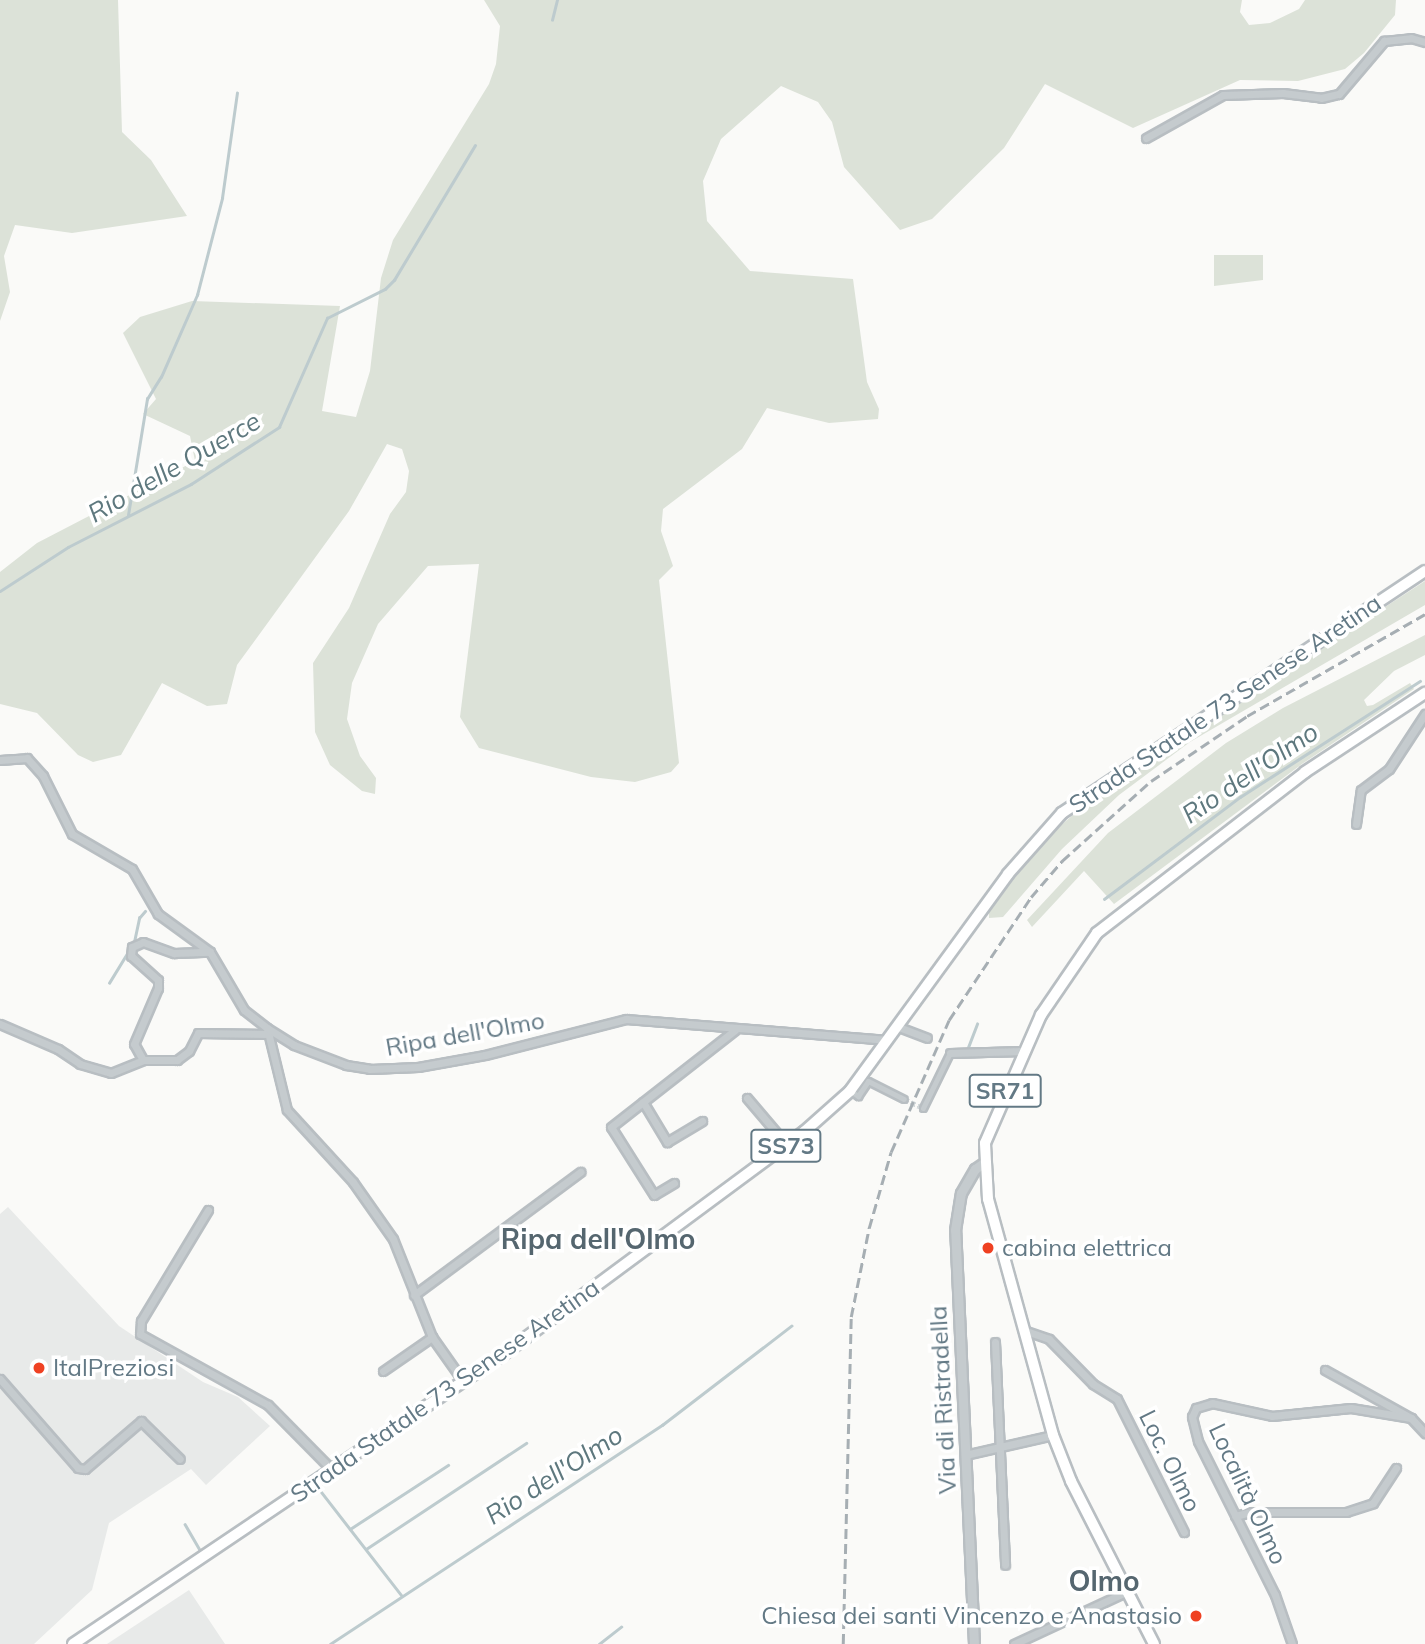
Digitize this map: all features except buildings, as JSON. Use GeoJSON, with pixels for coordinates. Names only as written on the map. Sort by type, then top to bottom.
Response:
{"type":"FeatureCollection","features":[{"type":"Feature","properties":{"kind":"main road","name":"Strada Statale 73 Senese Aretina"},"geometry":{"type":"LineString","coordinates":[[73,1644],[208,1550],[463,1381],[787,1145],[849,1090],[1008,874],[1062,813],[1425,571]]}},
{"type":"Feature","properties":{"kind":"main road","name":"SR71"},"geometry":{"type":"LineString","coordinates":[[1154,1644],[1071,1481],[1053,1436],[988,1199],[985,1163],[992,1118],[1024,1051],[1069,970],[1121,911],[1305,772],[1425,693]]}},
{"type":"Feature","properties":{"kind":"street"},"geometry":{"type":"LineString","coordinates":[[1146,138],[1223,95],[1283,93],[1321,99],[1339,94],[1384,41],[1411,38],[1425,42]]}},
{"type":"Feature","properties":{"kind":"street"},"geometry":{"type":"LineString","coordinates":[[1356,824],[1361,790],[1389,769],[1425,714]]}},
{"type":"Feature","properties":{"kind":"street"},"geometry":{"type":"LineString","coordinates":[[0,760],[27,758],[43,776],[72,834],[132,869],[158,914],[210,951]]}},
{"type":"Feature","properties":{"kind":"street"},"geometry":{"type":"LineString","coordinates":[[143,1060],[134,1044],[159,980],[134,963],[132,947],[143,942],[174,953],[210,951]]}},
{"type":"Feature","properties":{"kind":"street","name":"Ripa dell'Olmo"},"geometry":{"type":"LineString","coordinates":[[210,951],[244,1010],[268,1031],[294,1045],[370,1069],[418,1067],[485,1055],[626,1019],[735,1030],[885,1040]]}},
{"type":"Feature","properties":{"kind":"street"},"geometry":{"type":"LineString","coordinates":[[0,1024],[58,1049],[80,1064],[111,1073],[143,1060],[177,1060],[190,1051],[198,1032],[268,1031],[287,1110],[353,1182],[393,1238],[432,1337],[463,1381]]}},
{"type":"Feature","properties":{"kind":"street"},"geometry":{"type":"LineString","coordinates":[[896,1026],[927,1038]]}},
{"type":"Feature","properties":{"kind":"street"},"geometry":{"type":"LineString","coordinates":[[674,1183],[654,1195],[611,1127],[735,1030]]}},
{"type":"Feature","properties":{"kind":"street"},"geometry":{"type":"LineString","coordinates":[[923,1108],[950,1053],[1024,1051]]}},
{"type":"Feature","properties":{"kind":"street"},"geometry":{"type":"LineString","coordinates":[[849,1090],[858,1096],[869,1081],[904,1099]]}},
{"type":"Feature","properties":{"kind":"street"},"geometry":{"type":"LineString","coordinates":[[747,1098],[787,1145]]}},
{"type":"Feature","properties":{"kind":"street"},"geometry":{"type":"LineString","coordinates":[[643,1102],[667,1142],[702,1121]]}},
{"type":"Feature","properties":{"kind":"street","name":"Via di Ristradella"},"geometry":{"type":"LineString","coordinates":[[974,1644],[955,1230],[961,1193],[975,1169],[985,1163]]}},
{"type":"Feature","properties":{"kind":"street"},"geometry":{"type":"LineString","coordinates":[[414,1295],[580,1172]]}},
{"type":"Feature","properties":{"kind":"street"},"geometry":{"type":"LineString","coordinates":[[208,1210],[141,1321],[140,1334],[268,1405],[332,1470]]}},
{"type":"Feature","properties":{"kind":"street","name":"Loc. Olmo"},"geometry":{"type":"LineString","coordinates":[[1026,1331],[1049,1339],[1093,1384],[1117,1399],[1184,1532]]}},
{"type":"Feature","properties":{"kind":"street"},"geometry":{"type":"LineString","coordinates":[[383,1371],[432,1337]]}},
{"type":"Feature","properties":{"kind":"street"},"geometry":{"type":"LineString","coordinates":[[995,1342],[1005,1565]]}},
{"type":"Feature","properties":{"kind":"street"},"geometry":{"type":"LineString","coordinates":[[1325,1370],[1410,1418],[1425,1433]]}},
{"type":"Feature","properties":{"kind":"street"},"geometry":{"type":"LineString","coordinates":[[0,1379],[78,1468],[85,1469],[142,1422],[180,1459]]}},
{"type":"Feature","properties":{"kind":"street","name":"Località Olmo"},"geometry":{"type":"LineString","coordinates":[[1292,1644],[1275,1595],[1198,1441],[1192,1417],[1196,1408],[1212,1404],[1272,1416],[1351,1408],[1410,1418]]}},
{"type":"Feature","properties":{"kind":"street"},"geometry":{"type":"LineString","coordinates":[[965,1455],[1053,1436]]}},
{"type":"Feature","properties":{"kind":"street","name":"Loc. Olmo"},"geometry":{"type":"LineString","coordinates":[[1236,1516],[1251,1511],[1346,1512],[1373,1503],[1396,1468]]}},
{"type":"Feature","properties":{"kind":"street"},"geometry":{"type":"LineString","coordinates":[[1014,1644],[1034,1640],[1128,1591]]}},
{"type":"Feature","properties":{"kind":"shaded area"},"geometry":{"type":"Polygon","coordinates":[[[0,0],[118,0],[122,132],[151,160],[187,216],[72,233],[15,225],[4,256],[10,292],[0,321],[0,0]]]}},
{"type":"Feature","properties":{"kind":"shaded area"},"geometry":{"type":"Polygon","coordinates":[[[484,0],[1242,0],[1240,12],[1249,25],[1270,23],[1299,9],[1305,0],[1396,0],[1395,15],[1364,53],[1345,69],[1298,81],[1240,80],[1133,128],[1045,84],[1004,148],[932,219],[900,230],[844,167],[832,122],[818,102],[781,86],[721,139],[703,181],[707,221],[750,271],[853,279],[867,382],[879,409],[878,419],[829,423],[767,408],[742,449],[663,509],[661,531],[673,566],[659,580],[679,763],[671,772],[635,782],[591,777],[479,748],[460,717],[479,564],[428,566],[378,624],[352,683],[347,719],[360,756],[376,778],[375,794],[362,791],[330,765],[315,732],[313,663],[349,608],[390,514],[406,492],[409,471],[402,449],[387,444],[349,511],[237,665],[227,704],[207,706],[162,683],[121,755],[93,762],[78,755],[37,713],[0,704],[0,572],[37,543],[195,461],[190,436],[143,414],[156,399],[123,333],[140,317],[192,301],[340,306],[322,411],[356,417],[370,371],[381,278],[393,240],[489,84],[496,64],[500,26],[484,0]]]}},
{"type":"Feature","properties":{"kind":"shaded area"},"geometry":{"type":"Polygon","coordinates":[[[1214,255],[1263,255],[1263,280],[1214,286],[1214,255]]]}},
{"type":"Feature","properties":{"kind":"shaded area"},"geometry":{"type":"Polygon","coordinates":[[[1425,581],[1425,605],[1190,742],[1119,795],[1062,849],[1003,917],[989,918],[989,909],[1053,832],[1095,796],[1425,581]]]}},
{"type":"Feature","properties":{"kind":"shaded area"},"geometry":{"type":"Polygon","coordinates":[[[1425,635],[1425,655],[1394,671],[1364,700],[1367,706],[1373,705],[1410,683],[1414,689],[1302,764],[1114,904],[1084,871],[1032,927],[1027,920],[1108,833],[1226,743],[1283,708],[1425,635]]]}},
{"type":"Feature","properties":{"kind":"shaded area"},"geometry":{"type":"Polygon","coordinates":[[[8,1207],[119,1326],[203,1382],[238,1397],[270,1426],[206,1485],[191,1469],[109,1523],[92,1590],[34,1644],[0,1644],[0,1214],[8,1207]]]}},
{"type":"Feature","properties":{"kind":"shaded area"},"geometry":{"type":"Polygon","coordinates":[[[189,1590],[225,1644],[107,1644],[189,1590]]]}},
{"type":"Feature","properties":{"kind":"waterway"},"geometry":{"type":"LineString","coordinates":[[552,20],[557,0]]}},
{"type":"Feature","properties":{"kind":"waterway"},"geometry":{"type":"LineString","coordinates":[[128,515],[147,399],[161,377],[197,295],[222,198],[237,93]]}},
{"type":"Feature","properties":{"kind":"waterway","name":"Rio delle Querce"},"geometry":{"type":"LineString","coordinates":[[0,591],[68,547],[191,484],[279,427],[327,318],[385,289],[394,280],[475,145]]}},
{"type":"Feature","properties":{"kind":"waterway","name":"Rio dell'Olmo"},"geometry":{"type":"LineString","coordinates":[[1104,899],[1240,797],[1420,681]]}},
{"type":"Feature","properties":{"kind":"waterway"},"geometry":{"type":"LineString","coordinates":[[109,983],[134,942],[139,918],[145,911]]}},
{"type":"Feature","properties":{"kind":"waterway","name":"Rio dell'Olmo"},"geometry":{"type":"LineString","coordinates":[[967,1050],[977,1024]]}},
{"type":"Feature","properties":{"kind":"waterway","name":"Rio dell'Olmo"},"geometry":{"type":"LineString","coordinates":[[330,1644],[662,1425],[791,1326]]}},
{"type":"Feature","properties":{"kind":"waterway"},"geometry":{"type":"LineString","coordinates":[[366,1549],[526,1443]]}},
{"type":"Feature","properties":{"kind":"waterway"},"geometry":{"type":"LineString","coordinates":[[350,1529],[448,1465]]}},
{"type":"Feature","properties":{"kind":"waterway"},"geometry":{"type":"LineString","coordinates":[[316,1485],[402,1596]]}},
{"type":"Feature","properties":{"kind":"waterway"},"geometry":{"type":"LineString","coordinates":[[185,1524],[202,1553]]}},
{"type":"Feature","properties":{"kind":"waterway"},"geometry":{"type":"LineString","coordinates":[[599,1644],[621,1627]]}},
{"type":"Feature","properties":{"kind":"tunnel"},"geometry":{"type":"LineString","coordinates":[[904,1099],[923,1108]]}},
{"type":"Feature","properties":{"kind":"railway"},"geometry":{"type":"LineString","coordinates":[[843,1644],[851,1317],[869,1228],[891,1152],[949,1020],[1031,897],[1062,861],[1151,781],[1247,716],[1425,614]]}},
{"type":"Feature","properties":{"kind":"place","name":"cabina elettrica"},"geometry":{"type":"Point","coordinates":[988,1248]}},
{"type":"Feature","properties":{"kind":"place","name":"ItalPreziosi"},"geometry":{"type":"Point","coordinates":[39,1368]}},
{"type":"Feature","properties":{"kind":"place","name":"Chiesa dei santi Vincenzo e Anastasio"},"geometry":{"type":"Point","coordinates":[1196,1616]}},
{"type":"Feature","properties":{"kind":"district","name":"Ripa dell'Olmo"},"geometry":{"type":"Point","coordinates":[598,1239]}},
{"type":"Feature","properties":{"kind":"district","name":"Olmo"},"geometry":{"type":"Point","coordinates":[1104,1581]}}]}
